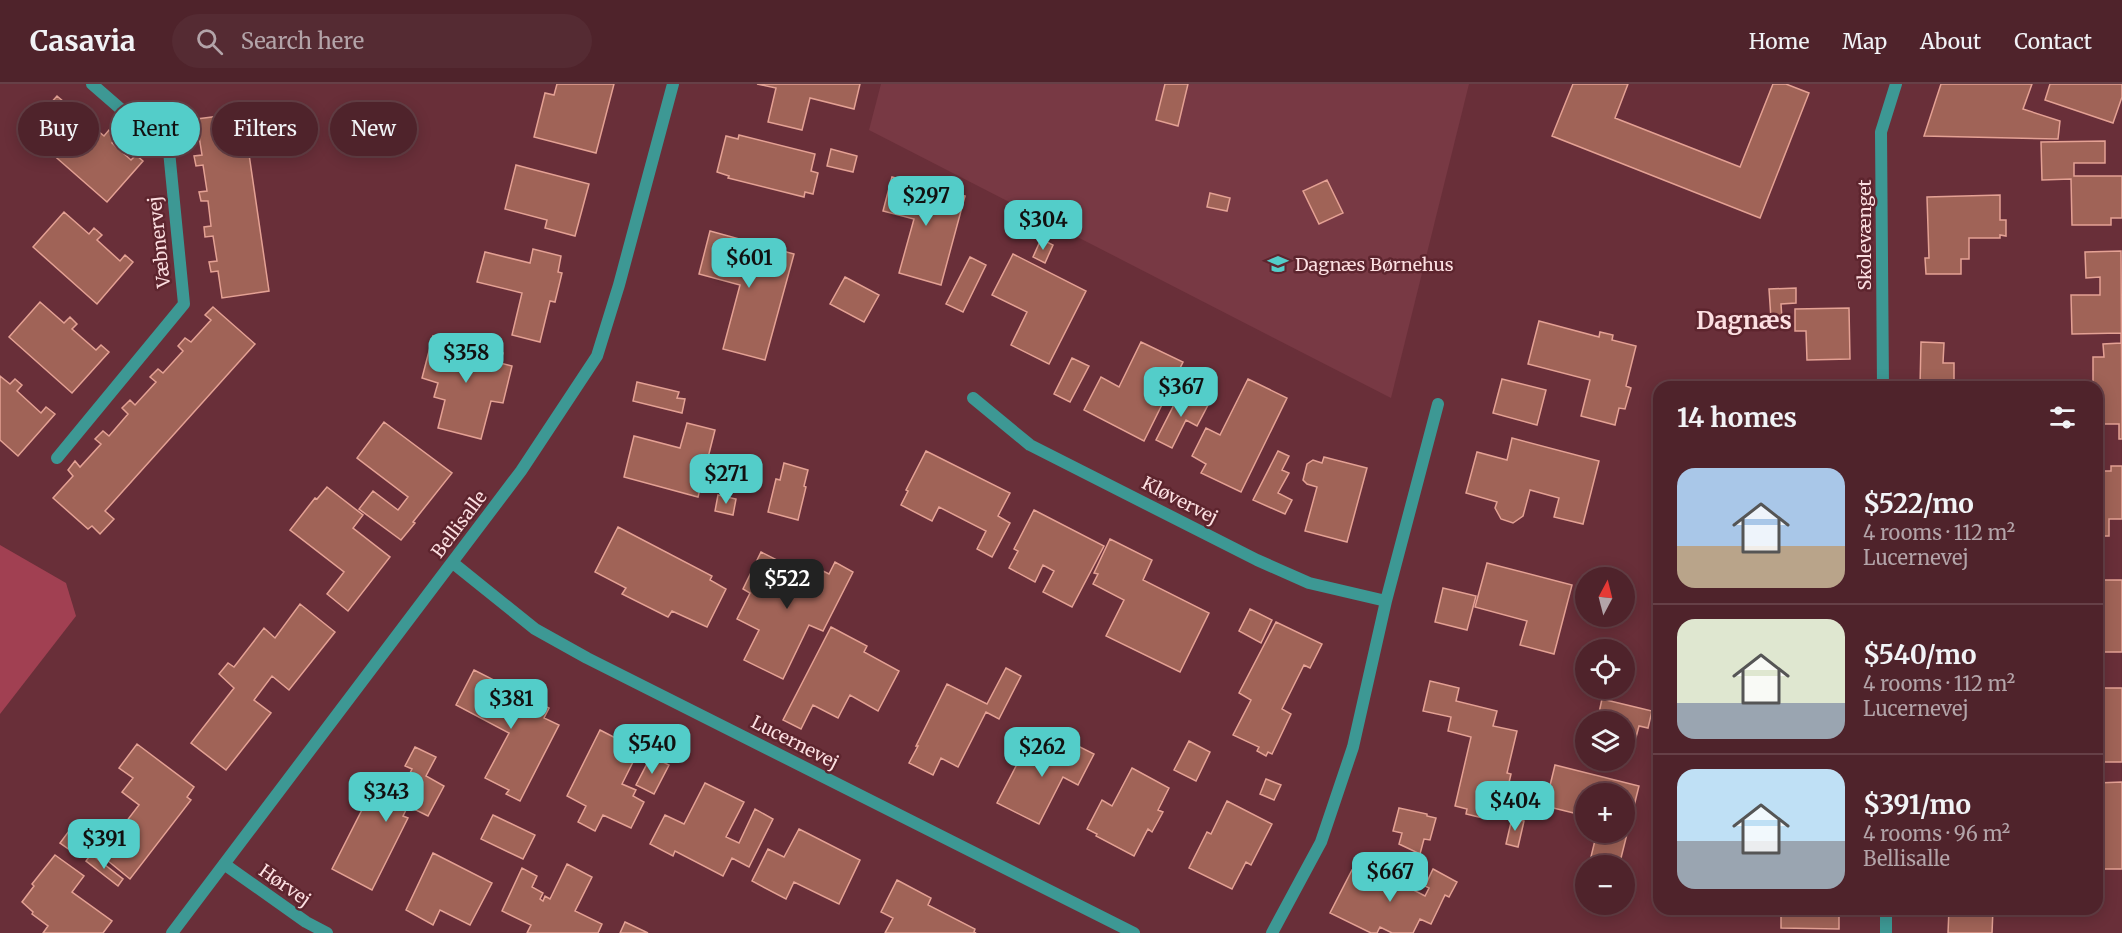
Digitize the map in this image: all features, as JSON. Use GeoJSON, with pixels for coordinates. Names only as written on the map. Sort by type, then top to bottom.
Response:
{"type":"FeatureCollection","features":[{"type":"Feature","properties":{"kind":"street","name":"Væbnervej"},"geometry":{"type":"LineString","coordinates":[[57,458],[184,304],[169,151],[92,84]]}},
{"type":"Feature","properties":{"kind":"street","name":"Bellisalle"},"geometry":{"type":"LineString","coordinates":[[172,933],[521,471],[597,356],[620,285],[673,84]]}},
{"type":"Feature","properties":{"kind":"street","name":"Skolevænget"},"geometry":{"type":"LineString","coordinates":[[1883,381],[1881,132],[1896,84]]}},
{"type":"Feature","properties":{"kind":"street","name":"Kløvervej"},"geometry":{"type":"LineString","coordinates":[[974,398],[1030,445],[1257,560],[1309,583],[1386,601]]}},
{"type":"Feature","properties":{"kind":"street"},"geometry":{"type":"LineString","coordinates":[[1272,933],[1321,842],[1353,747],[1386,601],[1438,404]]}},
{"type":"Feature","properties":{"kind":"street","name":"Lucernevej"},"geometry":{"type":"LineString","coordinates":[[453,563],[535,629],[587,658],[1134,933]]}},
{"type":"Feature","properties":{"kind":"street","name":"Hørvej"},"geometry":{"type":"LineString","coordinates":[[224,864],[306,922],[327,933]]}},
{"type":"Feature","properties":{"kind":"street"},"geometry":{"type":"LineString","coordinates":[[1886,915],[1886,933]]}},
{"type":"Feature","properties":{"kind":"shaded area","name":"Dagnæs Børnehus"},"geometry":{"type":"Polygon","coordinates":[[[881,84],[1469,84],[1391,398],[869,130],[881,84]]]}},
{"type":"Feature","properties":{"kind":"shaded area"},"geometry":{"type":"Polygon","coordinates":[[[0,545],[66,583],[76,616],[0,714],[0,545]]]}},
{"type":"Feature","properties":{"kind":"building"},"geometry":{"type":"Polygon","coordinates":[[[557,84],[614,84],[596,153],[534,137],[545,93],[554,95],[557,84]]]}},
{"type":"Feature","properties":{"kind":"building"},"geometry":{"type":"Polygon","coordinates":[[[757,84],[860,84],[854,109],[810,98],[802,130],[768,122],[776,88],[757,84]]]}},
{"type":"Feature","properties":{"kind":"building"},"geometry":{"type":"Polygon","coordinates":[[[1165,84],[1188,84],[1178,126],[1156,120],[1165,84]]]}},
{"type":"Feature","properties":{"kind":"building"},"geometry":{"type":"Polygon","coordinates":[[[1573,84],[1628,84],[1615,118],[1740,167],[1773,84],[1786,84],[1809,93],[1760,218],[1552,136],[1573,84]]]}},
{"type":"Feature","properties":{"kind":"building"},"geometry":{"type":"Polygon","coordinates":[[[1941,84],[2032,84],[2023,109],[2060,121],[2058,139],[1924,136],[1941,84]]]}},
{"type":"Feature","properties":{"kind":"building"},"geometry":{"type":"Polygon","coordinates":[[[2050,84],[2122,84],[2122,97],[2113,123],[2045,100],[2050,84]]]}},
{"type":"Feature","properties":{"kind":"building"},"geometry":{"type":"Polygon","coordinates":[[[57,96],[64,102],[52,102],[57,96]]]}},
{"type":"Feature","properties":{"kind":"building"},"geometry":{"type":"Polygon","coordinates":[[[212,117],[212,156],[249,156],[269,291],[222,298],[218,271],[211,272],[209,262],[217,261],[213,236],[205,237],[204,227],[211,226],[208,201],[201,201],[199,192],[207,191],[203,165],[196,166],[194,156],[202,155],[200,119],[212,117]]]}},
{"type":"Feature","properties":{"kind":"building"},"geometry":{"type":"Polygon","coordinates":[[[109,130],[111,132],[111,156],[127,156],[131,160],[137,156],[143,161],[107,202],[55,156],[99,156],[99,132],[104,136],[109,130]]]}},
{"type":"Feature","properties":{"kind":"building"},"geometry":{"type":"Polygon","coordinates":[[[739,135],[815,154],[811,171],[818,173],[813,194],[805,192],[804,197],[728,178],[729,176],[717,172],[726,136],[738,139],[739,135]]]}},
{"type":"Feature","properties":{"kind":"building"},"geometry":{"type":"Polygon","coordinates":[[[2105,141],[2105,163],[2074,163],[2074,176],[2122,176],[2122,218],[2111,218],[2111,225],[2072,225],[2071,179],[2042,180],[2041,142],[2105,141]]]}},
{"type":"Feature","properties":{"kind":"building"},"geometry":{"type":"Polygon","coordinates":[[[831,149],[857,156],[853,172],[827,166],[831,149]]]}},
{"type":"Feature","properties":{"kind":"building"},"geometry":{"type":"Polygon","coordinates":[[[516,165],[589,184],[575,236],[545,228],[547,220],[505,209],[516,165]]]}},
{"type":"Feature","properties":{"kind":"building"},"geometry":{"type":"Polygon","coordinates":[[[892,177],[965,196],[941,285],[899,273],[914,219],[883,211],[892,177]]]}},
{"type":"Feature","properties":{"kind":"building"},"geometry":{"type":"Polygon","coordinates":[[[1327,180],[1343,213],[1319,224],[1303,191],[1327,180]]]}},
{"type":"Feature","properties":{"kind":"building"},"geometry":{"type":"Polygon","coordinates":[[[1210,193],[1230,198],[1227,211],[1207,207],[1210,193]]]}},
{"type":"Feature","properties":{"kind":"building"},"geometry":{"type":"Polygon","coordinates":[[[2000,195],[2000,220],[2006,220],[2006,236],[1969,238],[1969,259],[1961,259],[1961,274],[1926,274],[1925,258],[1929,258],[1927,197],[2000,195]]]}},
{"type":"Feature","properties":{"kind":"building"},"geometry":{"type":"Polygon","coordinates":[[[64,212],[89,234],[94,228],[102,235],[97,240],[120,261],[125,255],[133,262],[97,304],[33,247],[64,212]]]}},
{"type":"Feature","properties":{"kind":"building"},"geometry":{"type":"Polygon","coordinates":[[[710,231],[794,254],[765,360],[723,349],[740,285],[699,274],[710,231]]]}},
{"type":"Feature","properties":{"kind":"building"},"geometry":{"type":"Polygon","coordinates":[[[1041,239],[1053,245],[1045,263],[1033,257],[1041,239]]]}},
{"type":"Feature","properties":{"kind":"building"},"geometry":{"type":"Polygon","coordinates":[[[533,249],[561,256],[558,272],[562,273],[555,302],[550,301],[540,342],[512,335],[522,293],[477,282],[485,252],[530,263],[533,249]]]}},
{"type":"Feature","properties":{"kind":"building"},"geometry":{"type":"Polygon","coordinates":[[[2121,251],[2122,439],[2119,439],[2119,424],[2103,424],[2103,381],[2093,381],[2093,357],[2104,357],[2103,344],[2121,343],[2121,333],[2072,334],[2071,295],[2100,295],[2100,277],[2086,278],[2085,252],[2121,251]]]}},
{"type":"Feature","properties":{"kind":"building"},"geometry":{"type":"Polygon","coordinates":[[[1013,254],[1086,291],[1049,364],[1011,345],[1027,312],[992,295],[1013,254]]]}},
{"type":"Feature","properties":{"kind":"building"},"geometry":{"type":"Polygon","coordinates":[[[970,257],[986,265],[963,312],[946,304],[970,257]]]}},
{"type":"Feature","properties":{"kind":"building"},"geometry":{"type":"Polygon","coordinates":[[[845,277],[879,295],[864,322],[830,304],[845,277]]]}},
{"type":"Feature","properties":{"kind":"building"},"geometry":{"type":"Polygon","coordinates":[[[1796,288],[1796,303],[1781,304],[1782,319],[1771,319],[1769,289],[1796,288]]]}},
{"type":"Feature","properties":{"kind":"building"},"geometry":{"type":"Polygon","coordinates":[[[40,302],[64,323],[70,317],[77,324],[72,329],[96,350],[101,345],[109,352],[72,393],[9,337],[40,302]]]}},
{"type":"Feature","properties":{"kind":"building"},"geometry":{"type":"Polygon","coordinates":[[[213,307],[255,344],[105,511],[114,519],[100,534],[92,526],[88,529],[53,498],[73,476],[68,470],[75,461],[80,467],[101,444],[95,439],[103,431],[109,436],[128,414],[122,408],[130,400],[135,405],[156,382],[150,377],[158,369],[163,373],[183,351],[178,346],[185,338],[191,342],[211,320],[205,315],[213,307]]]}},
{"type":"Feature","properties":{"kind":"building"},"geometry":{"type":"Polygon","coordinates":[[[1849,308],[1850,359],[1807,360],[1806,331],[1795,331],[1795,309],[1849,308]]]}},
{"type":"Feature","properties":{"kind":"building"},"geometry":{"type":"Polygon","coordinates":[[[1539,321],[1599,337],[1600,332],[1613,335],[1612,340],[1636,346],[1626,386],[1631,388],[1625,409],[1619,408],[1615,425],[1581,416],[1590,380],[1528,364],[1539,321]]]}},
{"type":"Feature","properties":{"kind":"building"},"geometry":{"type":"Polygon","coordinates":[[[433,336],[503,353],[500,363],[512,366],[503,403],[491,401],[481,439],[438,428],[445,400],[434,397],[438,383],[422,378],[433,336]]]}},
{"type":"Feature","properties":{"kind":"building"},"geometry":{"type":"Polygon","coordinates":[[[1141,342],[1183,362],[1144,441],[1084,410],[1101,377],[1119,387],[1141,342]]]}},
{"type":"Feature","properties":{"kind":"building"},"geometry":{"type":"Polygon","coordinates":[[[1921,342],[1944,343],[1943,363],[1954,363],[1954,381],[1920,381],[1921,342]]]}},
{"type":"Feature","properties":{"kind":"building"},"geometry":{"type":"Polygon","coordinates":[[[1072,358],[1089,366],[1070,402],[1054,394],[1072,358]]]}},
{"type":"Feature","properties":{"kind":"building"},"geometry":{"type":"Polygon","coordinates":[[[0,376],[10,384],[15,379],[22,385],[17,391],[41,413],[46,407],[55,414],[18,456],[0,440],[0,376]]]}},
{"type":"Feature","properties":{"kind":"building"},"geometry":{"type":"Polygon","coordinates":[[[1248,379],[1287,398],[1241,492],[1201,473],[1206,464],[1192,456],[1206,428],[1220,435],[1248,379]]]}},
{"type":"Feature","properties":{"kind":"building"},"geometry":{"type":"Polygon","coordinates":[[[1502,379],[1546,390],[1537,425],[1493,413],[1502,379]]]}},
{"type":"Feature","properties":{"kind":"building"},"geometry":{"type":"Polygon","coordinates":[[[637,382],[679,392],[677,398],[685,399],[682,413],[633,401],[637,382]]]}},
{"type":"Feature","properties":{"kind":"building"},"geometry":{"type":"Polygon","coordinates":[[[1181,391],[1208,405],[1197,426],[1186,420],[1172,448],[1156,440],[1181,391]]]}},
{"type":"Feature","properties":{"kind":"building"},"geometry":{"type":"Polygon","coordinates":[[[384,422],[452,473],[401,540],[359,509],[373,491],[398,510],[408,497],[357,458],[384,422]]]}},
{"type":"Feature","properties":{"kind":"building"},"geometry":{"type":"Polygon","coordinates":[[[687,423],[715,430],[698,497],[624,477],[634,436],[680,448],[687,423]]]}},
{"type":"Feature","properties":{"kind":"building"},"geometry":{"type":"Polygon","coordinates":[[[1512,438],[1599,461],[1583,524],[1554,517],[1559,498],[1530,490],[1523,516],[1513,523],[1501,519],[1495,508],[1497,502],[1466,493],[1477,452],[1507,460],[1512,438]]]}},
{"type":"Feature","properties":{"kind":"building"},"geometry":{"type":"Polygon","coordinates":[[[926,451],[1010,493],[998,516],[1010,523],[992,557],[977,549],[986,531],[939,507],[932,521],[901,505],[926,451]]]}},
{"type":"Feature","properties":{"kind":"building"},"geometry":{"type":"Polygon","coordinates":[[[1278,451],[1289,456],[1282,470],[1289,473],[1278,493],[1292,500],[1285,514],[1253,500],[1278,451]]]}},
{"type":"Feature","properties":{"kind":"building"},"geometry":{"type":"Polygon","coordinates":[[[1324,457],[1367,468],[1347,542],[1305,531],[1317,487],[1303,480],[1307,464],[1313,460],[1322,463],[1324,457]]]}},
{"type":"Feature","properties":{"kind":"building"},"geometry":{"type":"Polygon","coordinates":[[[784,463],[808,470],[798,520],[768,512],[776,479],[780,480],[784,463]]]}},
{"type":"Feature","properties":{"kind":"building"},"geometry":{"type":"Polygon","coordinates":[[[2111,466],[2122,466],[2122,519],[2109,519],[2109,536],[2103,536],[2103,471],[2111,471],[2111,466]]]}},
{"type":"Feature","properties":{"kind":"building"},"geometry":{"type":"Polygon","coordinates":[[[327,487],[363,515],[353,528],[390,557],[348,611],[327,594],[344,572],[290,530],[315,498],[317,499],[327,487]]]}},
{"type":"Feature","properties":{"kind":"building"},"geometry":{"type":"Polygon","coordinates":[[[718,495],[736,499],[733,515],[715,511],[718,495]]]}},
{"type":"Feature","properties":{"kind":"building"},"geometry":{"type":"Polygon","coordinates":[[[1034,510],[1104,546],[1072,607],[1043,592],[1054,571],[1043,565],[1035,582],[1009,568],[1018,551],[1014,549],[1034,510]]]}},
{"type":"Feature","properties":{"kind":"building"},"geometry":{"type":"Polygon","coordinates":[[[618,527],[712,576],[710,580],[726,589],[707,627],[672,611],[668,617],[622,594],[626,588],[595,572],[618,527]]]}},
{"type":"Feature","properties":{"kind":"building"},"geometry":{"type":"Polygon","coordinates":[[[1110,539],[1152,560],[1143,580],[1209,613],[1180,672],[1106,636],[1124,600],[1093,584],[1098,574],[1094,573],[1110,539]]]}},
{"type":"Feature","properties":{"kind":"building"},"geometry":{"type":"Polygon","coordinates":[[[761,552],[797,570],[791,583],[803,589],[815,567],[829,574],[835,562],[853,572],[823,631],[809,625],[783,679],[744,660],[759,630],[737,619],[750,593],[743,589],[761,552]]]}},
{"type":"Feature","properties":{"kind":"building"},"geometry":{"type":"Polygon","coordinates":[[[1487,563],[1572,585],[1554,654],[1520,645],[1527,621],[1475,607],[1487,563]]]}},
{"type":"Feature","properties":{"kind":"building"},"geometry":{"type":"Polygon","coordinates":[[[2103,580],[2122,580],[2122,652],[2103,652],[2103,580]]]}},
{"type":"Feature","properties":{"kind":"building"},"geometry":{"type":"Polygon","coordinates":[[[1443,588],[1476,596],[1467,630],[1435,622],[1443,588]]]}},
{"type":"Feature","properties":{"kind":"building"},"geometry":{"type":"Polygon","coordinates":[[[300,604],[335,632],[289,690],[272,676],[254,700],[271,713],[226,770],[191,743],[234,688],[219,674],[228,663],[234,667],[264,628],[275,638],[300,604]]]}},
{"type":"Feature","properties":{"kind":"building"},"geometry":{"type":"Polygon","coordinates":[[[1250,609],[1272,620],[1261,643],[1239,631],[1250,609]]]}},
{"type":"Feature","properties":{"kind":"building"},"geometry":{"type":"Polygon","coordinates":[[[1276,622],[1322,644],[1310,668],[1304,665],[1282,709],[1291,714],[1272,754],[1268,752],[1266,756],[1257,751],[1259,747],[1233,735],[1251,700],[1239,693],[1276,622]]]}},
{"type":"Feature","properties":{"kind":"building"},"geometry":{"type":"Polygon","coordinates":[[[831,627],[867,646],[864,652],[899,671],[878,711],[850,695],[838,718],[813,705],[801,729],[783,720],[831,627]]]}},
{"type":"Feature","properties":{"kind":"building"},"geometry":{"type":"Polygon","coordinates":[[[1006,668],[1021,676],[999,719],[986,712],[958,767],[941,758],[933,775],[909,763],[947,684],[987,704],[1006,668]]]}},
{"type":"Feature","properties":{"kind":"building"},"geometry":{"type":"Polygon","coordinates":[[[474,670],[549,708],[544,718],[559,725],[520,801],[506,794],[509,790],[485,778],[509,733],[456,705],[474,670]]]}},
{"type":"Feature","properties":{"kind":"building"},"geometry":{"type":"Polygon","coordinates":[[[1430,681],[1459,688],[1456,701],[1497,711],[1493,726],[1517,731],[1507,773],[1511,774],[1507,791],[1502,790],[1496,816],[1484,813],[1483,818],[1466,814],[1467,809],[1455,806],[1471,737],[1448,731],[1451,717],[1423,711],[1430,681]]]}},
{"type":"Feature","properties":{"kind":"building"},"geometry":{"type":"Polygon","coordinates":[[[2103,688],[2122,688],[2122,762],[2103,762],[2103,688]]]}},
{"type":"Feature","properties":{"kind":"building"},"geometry":{"type":"Polygon","coordinates":[[[1602,699],[1652,711],[1648,728],[1639,726],[1635,741],[1635,711],[1599,711],[1602,699]]]}},
{"type":"Feature","properties":{"kind":"building"},"geometry":{"type":"Polygon","coordinates":[[[600,730],[639,750],[622,784],[636,790],[633,796],[644,802],[631,828],[603,815],[595,831],[578,822],[586,806],[567,796],[600,730]]]}},
{"type":"Feature","properties":{"kind":"building"},"geometry":{"type":"Polygon","coordinates":[[[1031,737],[1070,757],[1076,745],[1094,754],[1078,785],[1063,777],[1039,824],[997,803],[1031,737]]]}},
{"type":"Feature","properties":{"kind":"building"},"geometry":{"type":"Polygon","coordinates":[[[1189,741],[1210,752],[1196,781],[1174,770],[1189,741]]]}},
{"type":"Feature","properties":{"kind":"building"},"geometry":{"type":"Polygon","coordinates":[[[137,744],[194,787],[187,797],[191,800],[130,879],[102,856],[106,851],[86,834],[96,820],[116,835],[139,805],[122,792],[133,778],[119,768],[137,744]]]}},
{"type":"Feature","properties":{"kind":"building"},"geometry":{"type":"Polygon","coordinates":[[[415,747],[436,757],[426,776],[444,786],[428,816],[408,806],[403,816],[408,818],[372,890],[332,869],[368,798],[370,799],[376,787],[407,805],[414,792],[403,787],[412,769],[405,766],[415,747]]]}},
{"type":"Feature","properties":{"kind":"building"},"geometry":{"type":"Polygon","coordinates":[[[651,756],[669,765],[654,794],[636,785],[651,756]]]}},
{"type":"Feature","properties":{"kind":"building"},"geometry":{"type":"Polygon","coordinates":[[[1555,765],[1627,783],[1575,783],[1575,813],[1545,806],[1555,765]]]}},
{"type":"Feature","properties":{"kind":"building"},"geometry":{"type":"Polygon","coordinates":[[[1132,768],[1169,788],[1158,810],[1163,812],[1152,832],[1148,829],[1134,856],[1087,829],[1102,800],[1112,806],[1132,768]]]}},
{"type":"Feature","properties":{"kind":"building"},"geometry":{"type":"Polygon","coordinates":[[[1266,779],[1281,785],[1274,800],[1260,794],[1266,779]]]}},
{"type":"Feature","properties":{"kind":"building"},"geometry":{"type":"Polygon","coordinates":[[[2122,782],[2122,869],[2103,869],[2103,783],[2122,782]]]}},
{"type":"Feature","properties":{"kind":"building"},"geometry":{"type":"Polygon","coordinates":[[[705,783],[744,802],[726,837],[739,843],[755,809],[773,819],[749,867],[732,858],[723,876],[675,851],[673,856],[650,844],[665,815],[684,824],[705,783]]]}},
{"type":"Feature","properties":{"kind":"building"},"geometry":{"type":"Polygon","coordinates":[[[1635,785],[1639,786],[1635,802],[1635,785]]]}},
{"type":"Feature","properties":{"kind":"building"},"geometry":{"type":"Polygon","coordinates":[[[1227,801],[1272,824],[1251,865],[1246,862],[1232,889],[1189,868],[1207,832],[1211,834],[1227,801]]]}},
{"type":"Feature","properties":{"kind":"building"},"geometry":{"type":"Polygon","coordinates":[[[1399,808],[1436,818],[1430,840],[1424,839],[1420,854],[1399,844],[1402,833],[1393,831],[1399,808]]]}},
{"type":"Feature","properties":{"kind":"building"},"geometry":{"type":"Polygon","coordinates":[[[493,815],[535,835],[523,859],[481,839],[493,815]]]}},
{"type":"Feature","properties":{"kind":"building"},"geometry":{"type":"Polygon","coordinates":[[[1512,818],[1524,821],[1518,847],[1506,844],[1512,818]]]}},
{"type":"Feature","properties":{"kind":"building"},"geometry":{"type":"Polygon","coordinates":[[[799,829],[860,860],[839,904],[794,882],[786,899],[752,881],[768,849],[784,857],[799,829]]]}},
{"type":"Feature","properties":{"kind":"building"},"geometry":{"type":"Polygon","coordinates":[[[69,831],[85,843],[77,855],[60,843],[69,831]]]}},
{"type":"Feature","properties":{"kind":"building"},"geometry":{"type":"Polygon","coordinates":[[[1594,843],[1625,843],[1622,855],[1591,855],[1594,843]]]}},
{"type":"Feature","properties":{"kind":"building"},"geometry":{"type":"Polygon","coordinates":[[[433,853],[492,883],[470,925],[440,910],[433,925],[406,910],[433,853]]]}},
{"type":"Feature","properties":{"kind":"building"},"geometry":{"type":"Polygon","coordinates":[[[91,854],[123,879],[118,886],[86,861],[91,854]]]}},
{"type":"Feature","properties":{"kind":"building"},"geometry":{"type":"Polygon","coordinates":[[[55,855],[84,876],[72,892],[112,921],[103,933],[43,933],[48,926],[32,914],[33,912],[22,902],[34,886],[32,884],[55,855]]]}},
{"type":"Feature","properties":{"kind":"building"},"geometry":{"type":"Polygon","coordinates":[[[567,864],[592,877],[575,911],[602,924],[598,933],[527,933],[531,925],[502,911],[522,868],[537,876],[532,887],[543,893],[540,899],[543,901],[545,896],[550,899],[567,864]]]}},
{"type":"Feature","properties":{"kind":"building"},"geometry":{"type":"Polygon","coordinates":[[[1433,869],[1457,882],[1449,897],[1445,895],[1431,924],[1420,919],[1413,933],[1392,933],[1380,927],[1377,933],[1371,933],[1330,913],[1352,870],[1394,891],[1398,882],[1425,896],[1429,888],[1425,886],[1433,869]]]}},
{"type":"Feature","properties":{"kind":"building"},"geometry":{"type":"Polygon","coordinates":[[[897,880],[931,898],[928,905],[975,929],[976,933],[885,933],[893,918],[881,912],[897,880]]]}},
{"type":"Feature","properties":{"kind":"building"},"geometry":{"type":"Polygon","coordinates":[[[1781,915],[1839,915],[1839,929],[1781,928],[1781,915]]]}},
{"type":"Feature","properties":{"kind":"building"},"geometry":{"type":"Polygon","coordinates":[[[1949,915],[1993,915],[1992,933],[1948,933],[1949,915]]]}},
{"type":"Feature","properties":{"kind":"building"},"geometry":{"type":"Polygon","coordinates":[[[625,922],[648,933],[620,933],[625,922]]]}},
{"type":"Feature","properties":{"kind":"place","name":"Dagnæs Børnehus"},"geometry":{"type":"Point","coordinates":[1278,264]}},
{"type":"Feature","properties":{"kind":"district","name":"Dagnæs"},"geometry":{"type":"Point","coordinates":[1744,320]}}]}
